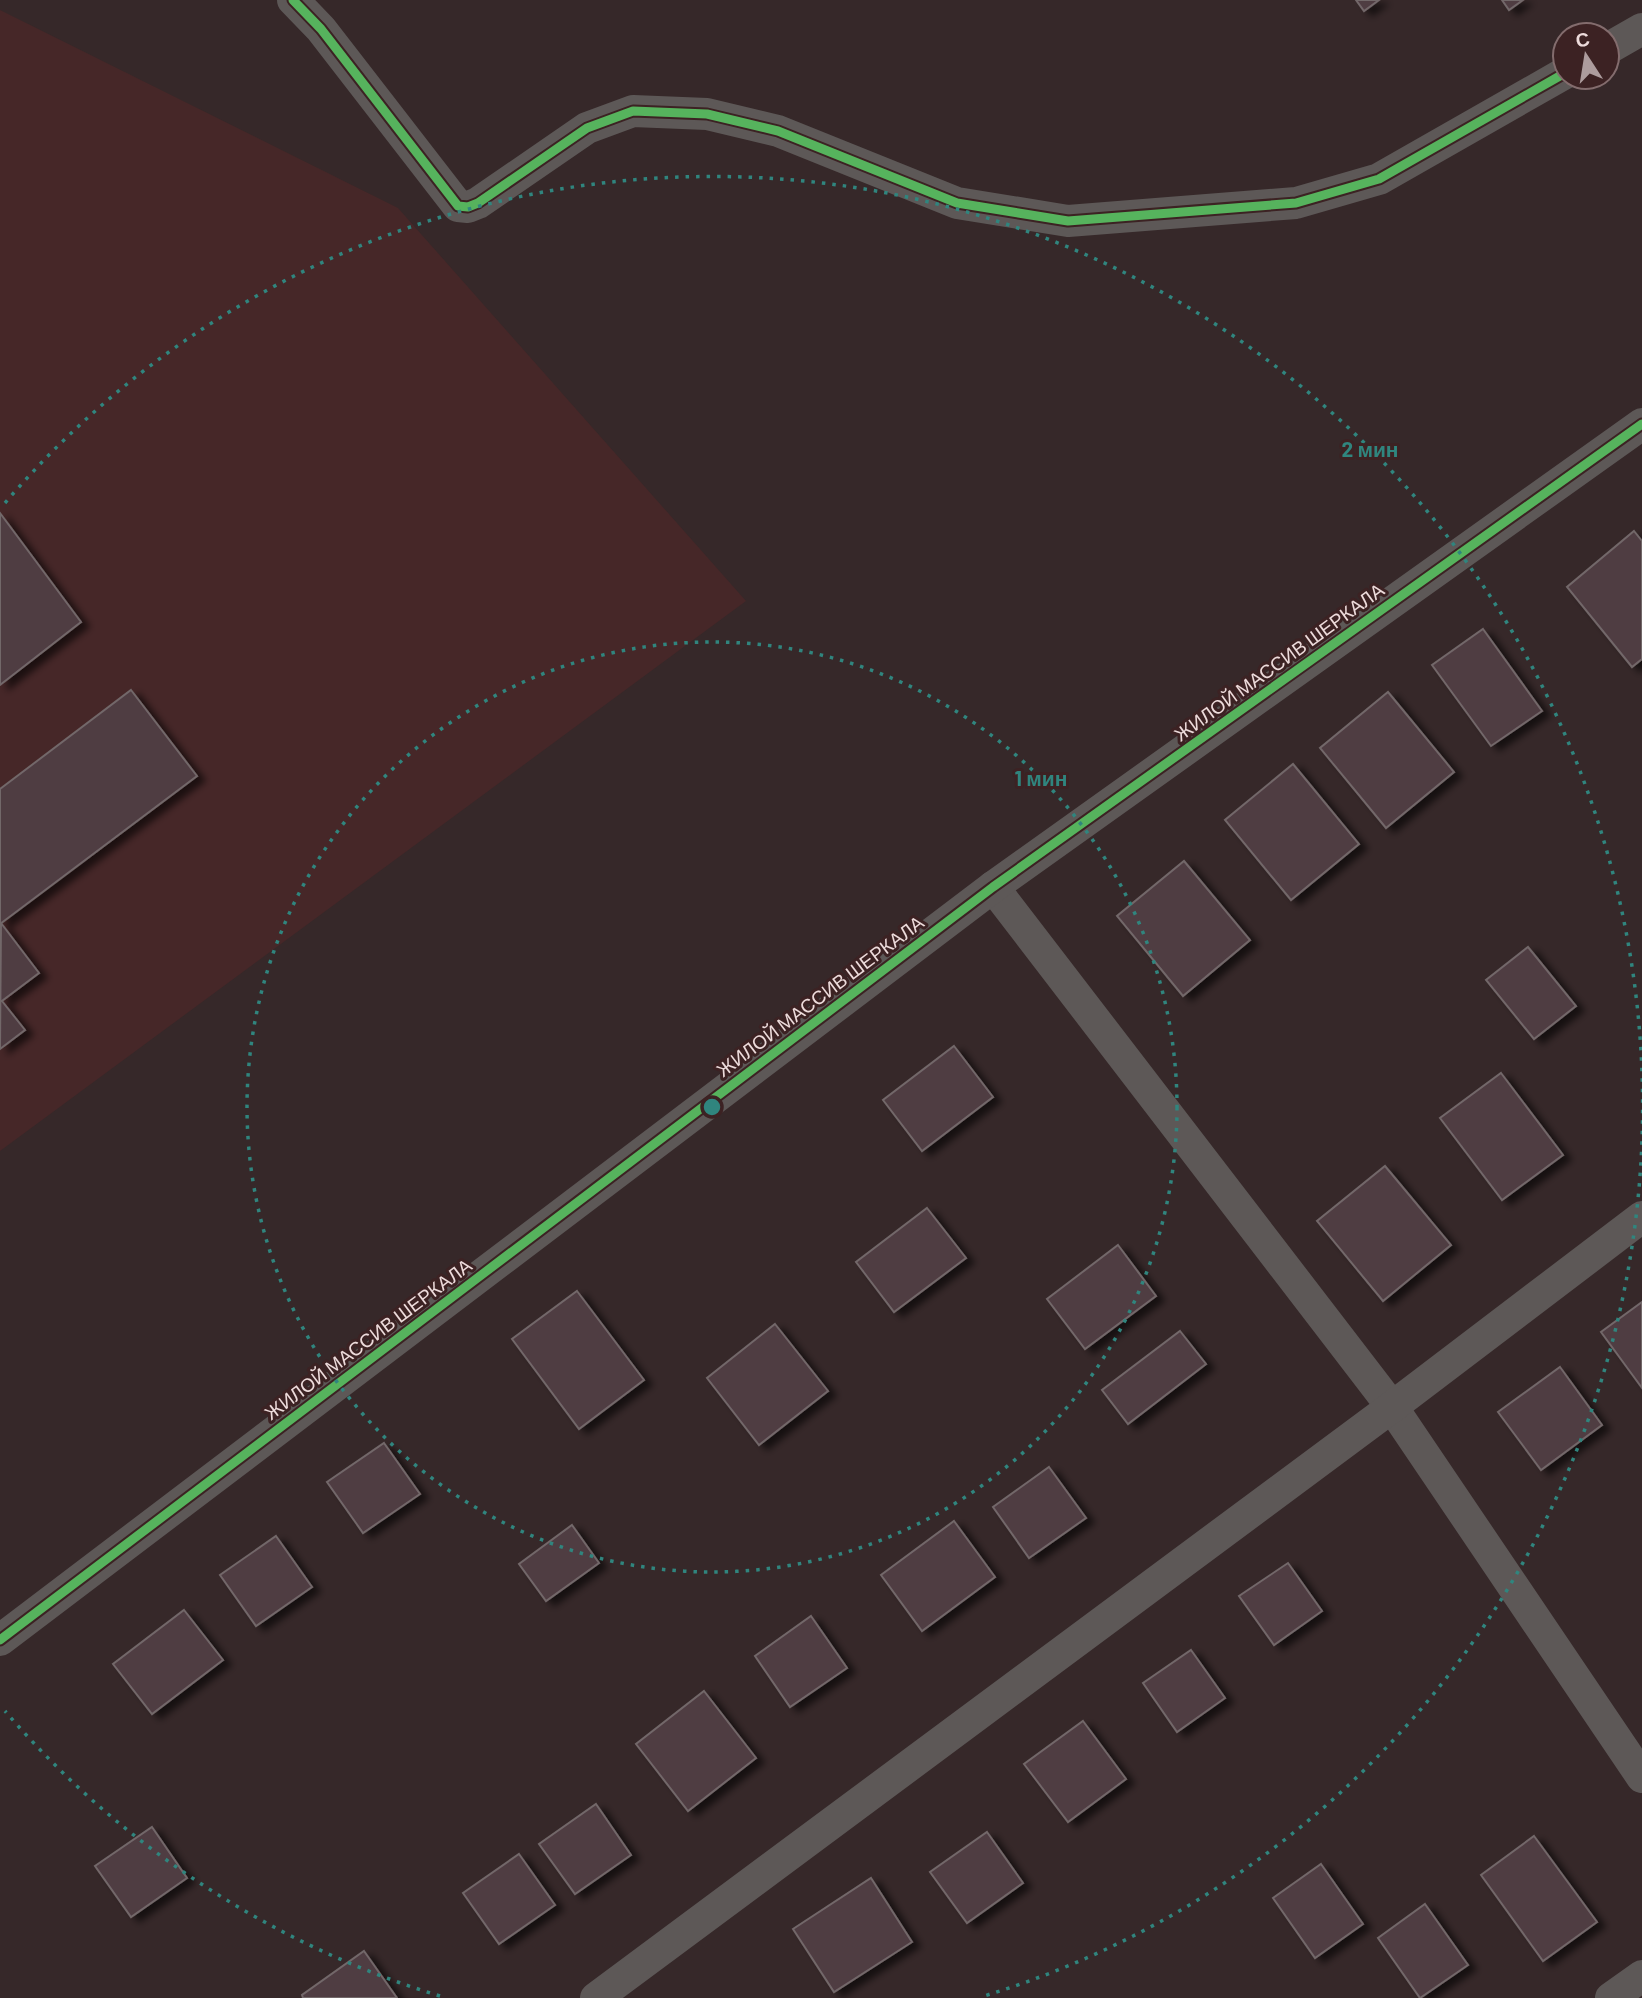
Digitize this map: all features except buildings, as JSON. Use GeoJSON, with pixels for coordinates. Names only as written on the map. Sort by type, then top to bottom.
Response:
{"type":"FeatureCollection","features":[{"type":"Feature","properties":{"kind":"street"},"geometry":{"type":"LineString","coordinates":[[293,0],[321,29],[458,206],[468,207],[501,188],[587,128],[633,111],[707,114],[778,131],[957,203],[1068,220],[1296,203],[1379,179],[1551,81]]}},
{"type":"Feature","properties":{"kind":"street"},"geometry":{"type":"LineString","coordinates":[[1621,41],[1642,29]]}},
{"type":"Feature","properties":{"kind":"street","name":"ЖИЛОЙ МАССИВ ШЕРКАЛА"},"geometry":{"type":"LineString","coordinates":[[0,1640],[993,887],[1642,424]]}},
{"type":"Feature","properties":{"kind":"street"},"geometry":{"type":"LineString","coordinates":[[993,887],[1391,1407],[1642,1777]]}},
{"type":"Feature","properties":{"kind":"street"},"geometry":{"type":"LineString","coordinates":[[596,1998],[1642,1217]]}},
{"type":"Feature","properties":{"kind":"street"},"geometry":{"type":"LineString","coordinates":[[1611,1998],[1642,1976]]}},
{"type":"Feature","properties":{"kind":"shaded area"},"geometry":{"type":"Polygon","coordinates":[[[0,10],[398,208],[746,601],[0,1151],[0,10]]]}},
{"type":"Feature","properties":{"kind":"cycle path"},"geometry":{"type":"LineString","coordinates":[[293,0],[321,29],[458,206],[468,207],[478,203],[587,128],[633,111],[707,114],[778,131],[957,203],[1068,221],[1296,203],[1379,179],[1551,81]]}},
{"type":"Feature","properties":{"kind":"cycle path"},"geometry":{"type":"LineString","coordinates":[[0,1640],[993,887],[1642,424]]}}]}
